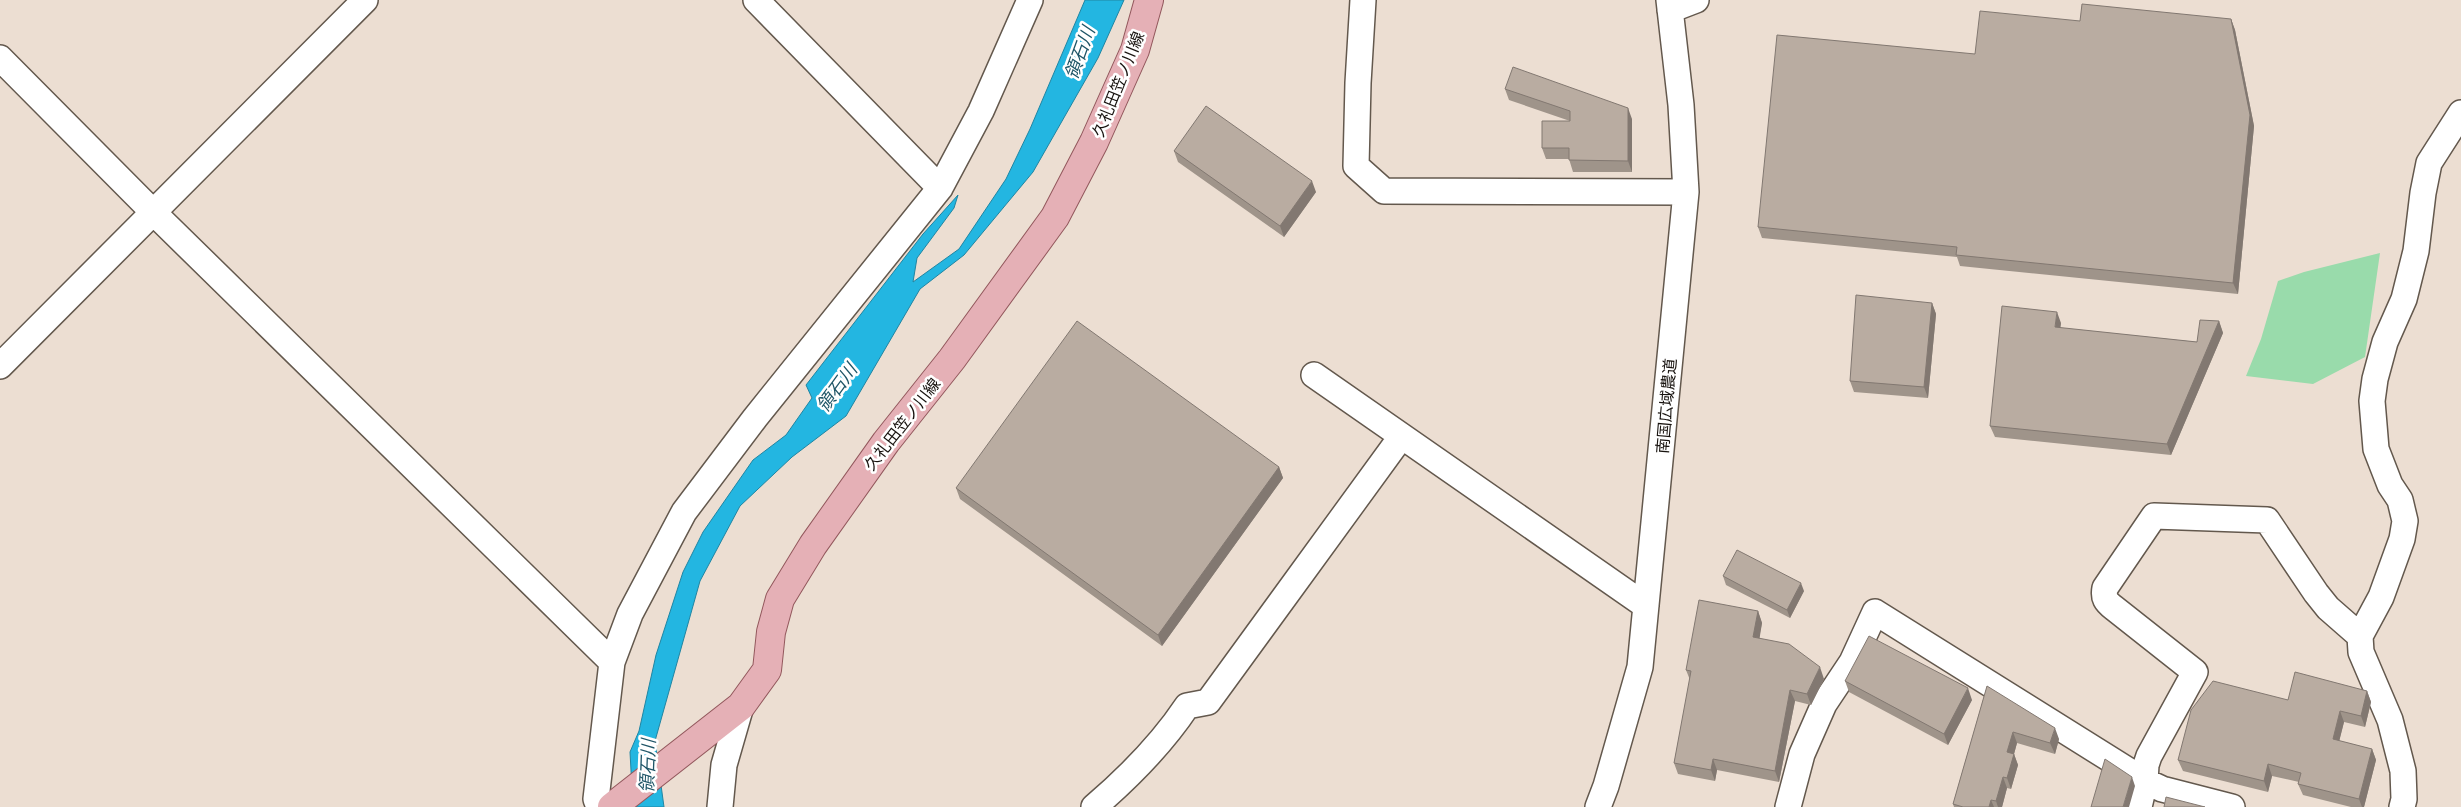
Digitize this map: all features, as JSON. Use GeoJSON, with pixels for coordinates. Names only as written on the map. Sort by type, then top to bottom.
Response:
{"type":"FeatureCollection","features":[{"type":"Feature","properties":{"kind":"main road","name":"久礼田笠ノ川線"},"geometry":{"type":"LineString","coordinates":[[612,807],[733,713],[767,670],[771,632],[780,599],[814,545],[886,442],[952,359],[1055,217],[1094,142],[1135,50],[1149,0]]}},
{"type":"Feature","properties":{"kind":"street"},"geometry":{"type":"LineString","coordinates":[[0,366],[365,0]]}},
{"type":"Feature","properties":{"kind":"street"},"geometry":{"type":"LineString","coordinates":[[756,0],[940,188]]}},
{"type":"Feature","properties":{"kind":"street"},"geometry":{"type":"LineString","coordinates":[[599,807],[596,799],[612,662],[630,614],[684,512],[755,418],[940,188],[981,111],[1030,0]]}},
{"type":"Feature","properties":{"kind":"street"},"geometry":{"type":"LineString","coordinates":[[1362,0],[1356,166],[1384,191],[1686,192]]}},
{"type":"Feature","properties":{"kind":"street"},"geometry":{"type":"LineString","coordinates":[[1670,5],[1696,0]]}},
{"type":"Feature","properties":{"kind":"street","name":"南国広域農道"},"geometry":{"type":"LineString","coordinates":[[1598,807],[1606,786],[1640,667],[1686,192],[1682,106],[1670,5]]}},
{"type":"Feature","properties":{"kind":"street"},"geometry":{"type":"LineString","coordinates":[[0,58],[154,213],[612,662]]}},
{"type":"Feature","properties":{"kind":"street"},"geometry":{"type":"LineString","coordinates":[[2402,807],[2404,799],[2403,771],[2390,720],[2361,652],[2360,636],[2368,617],[2381,598],[2402,539],[2405,521],[2400,500],[2390,485],[2376,449],[2372,401],[2375,379],[2385,342],[2404,300],[2416,251],[2423,193],[2429,163],[2461,113]]}},
{"type":"Feature","properties":{"kind":"street"},"geometry":{"type":"LineString","coordinates":[[1314,375],[1646,606]]}},
{"type":"Feature","properties":{"kind":"street"},"geometry":{"type":"LineString","coordinates":[[1094,807],[1130,777],[1172,730],[1187,706],[1208,702],[1401,437]]}},
{"type":"Feature","properties":{"kind":"street"},"geometry":{"type":"LineString","coordinates":[[2139,807],[2146,781],[2146,765],[2149,756],[2194,672],[2106,602],[2105,588],[2154,516],[2267,520],[2328,608],[2360,636]]}},
{"type":"Feature","properties":{"kind":"street"},"geometry":{"type":"LineString","coordinates":[[1788,807],[1802,754],[1824,704],[1852,662],[1875,612],[2146,781],[2162,789],[2232,807]]}},
{"type":"Feature","properties":{"kind":"street"},"geometry":{"type":"LineString","coordinates":[[720,807],[724,764],[733,713]]}},
{"type":"Feature","properties":{"kind":"green space"},"geometry":{"type":"Polygon","coordinates":[[[2380,253],[2365,357],[2313,384],[2246,376],[2261,339],[2278,281],[2304,272],[2380,253]]]}},
{"type":"Feature","properties":{"kind":"water","name":"領石川"},"geometry":{"type":"Polygon","coordinates":[[[1085,0],[1124,0],[1098,58],[1033,172],[964,255],[920,289],[846,416],[792,457],[740,506],[700,581],[655,741],[664,807],[633,807],[630,752],[639,731],[656,655],[683,572],[703,532],[753,460],[786,435],[812,398],[806,385],[923,234],[958,195],[954,208],[917,258],[913,282],[959,249],[1006,179],[1030,129],[1085,0]]]}},
{"type":"Feature","properties":{"kind":"building"},"geometry":{"type":"Polygon","coordinates":[[[2082,4],[2231,19],[2250,115],[2233,283],[1956,255],[1957,247],[1758,227],[1777,35],[1975,54],[1980,11],[2080,21],[2082,4]]]}},
{"type":"Feature","properties":{"kind":"building"},"geometry":{"type":"Polygon","coordinates":[[[1513,67],[1628,108],[1628,161],[1569,160],[1569,148],[1542,148],[1542,121],[1570,121],[1570,111],[1505,89],[1513,67]]]}},
{"type":"Feature","properties":{"kind":"building"},"geometry":{"type":"Polygon","coordinates":[[[1206,106],[1312,181],[1280,226],[1174,151],[1206,106]]]}},
{"type":"Feature","properties":{"kind":"building"},"geometry":{"type":"Polygon","coordinates":[[[1856,295],[1932,303],[1924,387],[1850,381],[1856,295]]]}},
{"type":"Feature","properties":{"kind":"building"},"geometry":{"type":"Polygon","coordinates":[[[2002,306],[2057,312],[2055,327],[2197,342],[2200,320],[2219,321],[2167,444],[1990,426],[2002,306]]]}},
{"type":"Feature","properties":{"kind":"building"},"geometry":{"type":"Polygon","coordinates":[[[1077,321],[1279,467],[1158,635],[956,488],[1077,321]]]}},
{"type":"Feature","properties":{"kind":"building"},"geometry":{"type":"Polygon","coordinates":[[[1737,550],[1801,583],[1787,610],[1723,576],[1737,550]]]}},
{"type":"Feature","properties":{"kind":"building"},"geometry":{"type":"Polygon","coordinates":[[[1699,600],[1758,611],[1753,637],[1789,644],[1820,667],[1807,694],[1790,690],[1775,771],[1713,759],[1711,770],[1674,763],[1691,671],[1686,670],[1699,600]]]}},
{"type":"Feature","properties":{"kind":"building"},"geometry":{"type":"Polygon","coordinates":[[[1869,636],[1968,688],[1944,734],[1845,681],[1869,636]]]}},
{"type":"Feature","properties":{"kind":"building"},"geometry":{"type":"Polygon","coordinates":[[[2295,672],[2367,691],[2361,716],[2340,711],[2333,739],[2372,749],[2359,799],[2298,784],[2301,773],[2268,764],[2264,781],[2178,760],[2191,710],[2213,681],[2288,700],[2295,672]]]}},
{"type":"Feature","properties":{"kind":"building"},"geometry":{"type":"Polygon","coordinates":[[[1987,686],[2055,728],[2050,743],[2013,732],[2007,752],[2014,754],[2007,778],[2003,777],[1996,801],[1991,800],[1989,807],[1963,807],[1953,804],[1987,686]]]}},
{"type":"Feature","properties":{"kind":"building"},"geometry":{"type":"Polygon","coordinates":[[[2105,759],[2132,777],[2123,807],[2091,807],[2105,759]]]}},
{"type":"Feature","properties":{"kind":"building"},"geometry":{"type":"Polygon","coordinates":[[[2166,797],[2205,807],[2164,807],[2166,797]]]}}]}
